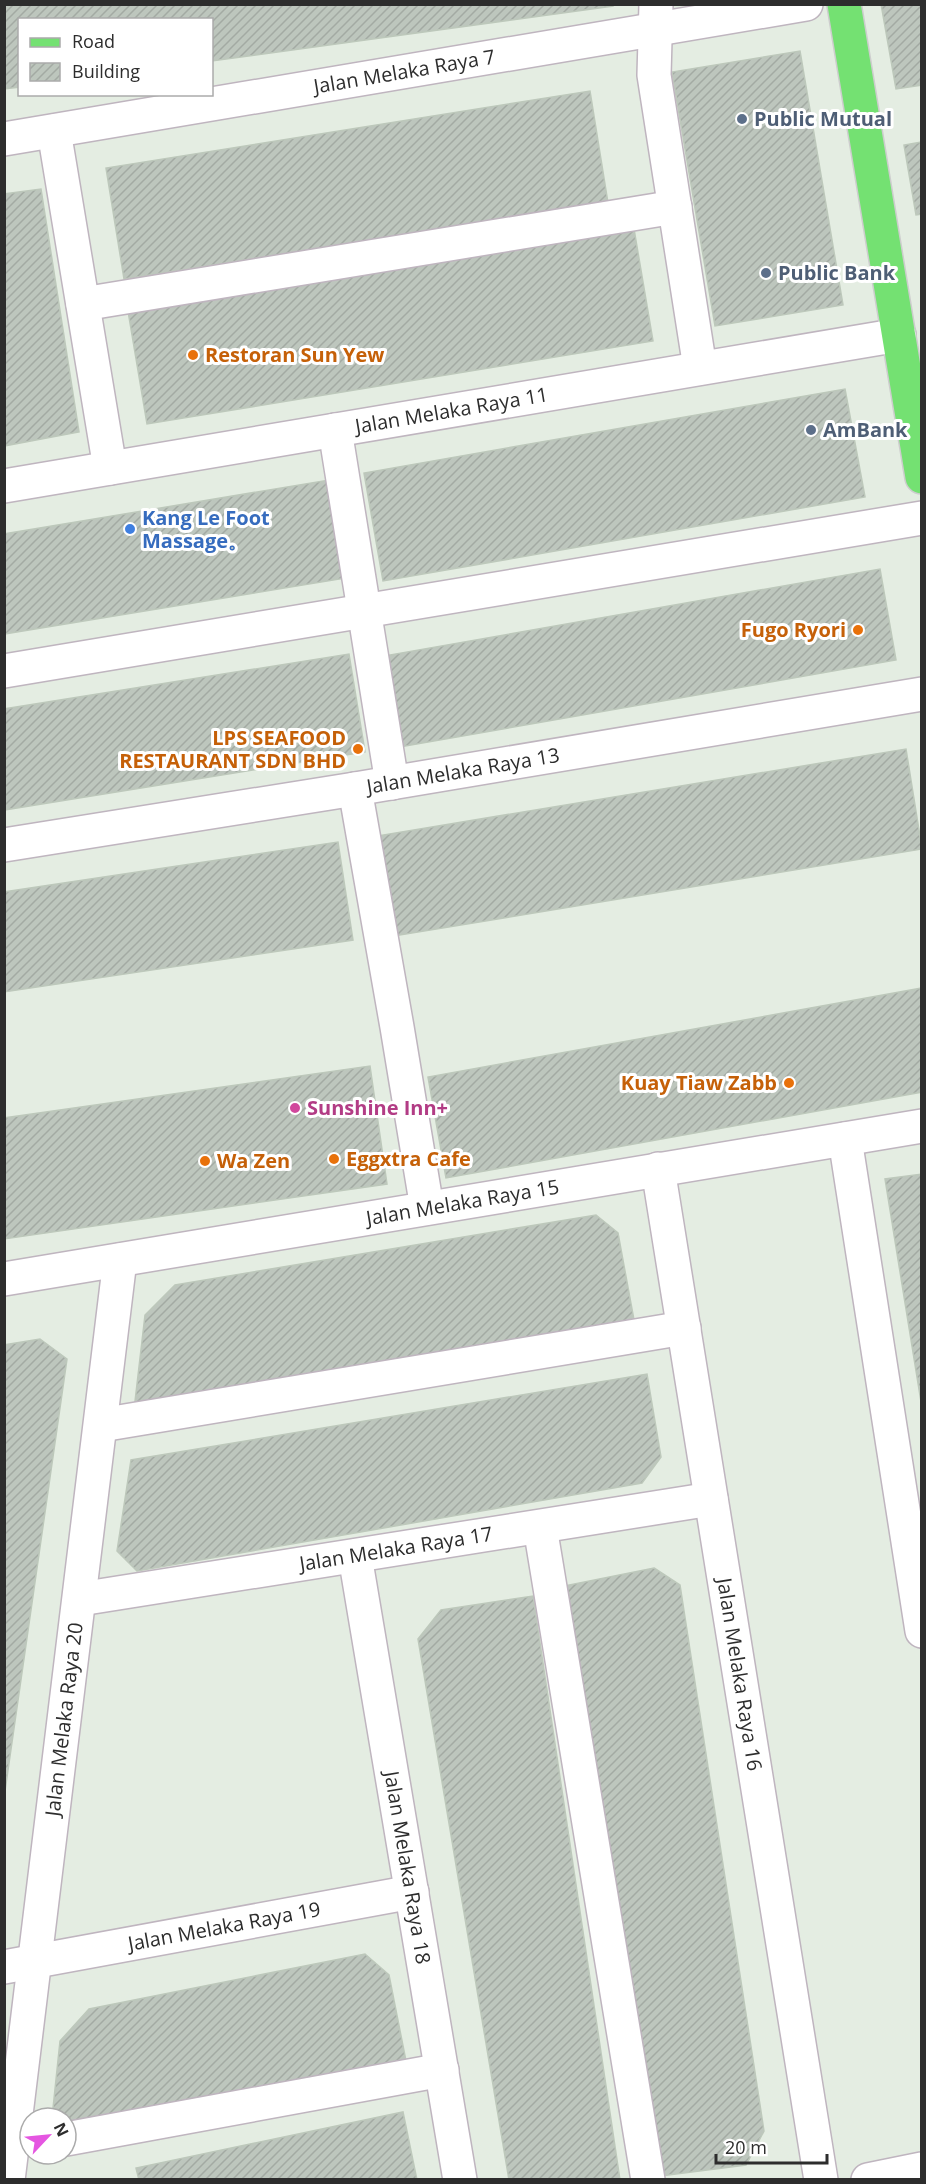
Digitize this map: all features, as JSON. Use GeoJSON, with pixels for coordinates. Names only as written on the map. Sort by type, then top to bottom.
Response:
{"type":"FeatureCollection","features":[{"type":"Feature","properties":{"kind":"main road"},"geometry":{"type":"LineString","coordinates":[[844,4],[899,335],[917,423],[921,477]]}},
{"type":"Feature","properties":{"kind":"street","name":"Jalan Melaka Raya 7"},"geometry":{"type":"LineString","coordinates":[[4,139],[656,17],[806,4]]}},
{"type":"Feature","properties":{"kind":"street"},"geometry":{"type":"LineString","coordinates":[[656,17],[654,75],[700,368]]}},
{"type":"Feature","properties":{"kind":"street"},"geometry":{"type":"LineString","coordinates":[[54,131],[110,468]]}},
{"type":"Feature","properties":{"kind":"street"},"geometry":{"type":"LineString","coordinates":[[83,304],[675,207]]}},
{"type":"Feature","properties":{"kind":"street","name":"Jalan Melaka Raya 11"},"geometry":{"type":"LineString","coordinates":[[4,486],[899,335]]}},
{"type":"Feature","properties":{"kind":"street"},"geometry":{"type":"LineString","coordinates":[[335,430],[392,783]]}},
{"type":"Feature","properties":{"kind":"street"},"geometry":{"type":"LineString","coordinates":[[4,671],[921,518]]}},
{"type":"Feature","properties":{"kind":"street","name":"Jalan Melaka Raya 13"},"geometry":{"type":"LineString","coordinates":[[4,845],[392,783],[921,694]]}},
{"type":"Feature","properties":{"kind":"street"},"geometry":{"type":"LineString","coordinates":[[355,789],[427,1208]]}},
{"type":"Feature","properties":{"kind":"street","name":"Jalan Melaka Raya 15"},"geometry":{"type":"LineString","coordinates":[[4,1279],[921,1126]]}},
{"type":"Feature","properties":{"kind":"street"},"geometry":{"type":"LineString","coordinates":[[845,1139],[921,1631]]}},
{"type":"Feature","properties":{"kind":"street","name":"Jalan Melaka Raya 16"},"geometry":{"type":"LineString","coordinates":[[658,1169],[821,2180]]}},
{"type":"Feature","properties":{"kind":"street","name":"Jalan Melaka Raya 20"},"geometry":{"type":"LineString","coordinates":[[17,2158],[36,1961],[120,1260]]}},
{"type":"Feature","properties":{"kind":"street"},"geometry":{"type":"LineString","coordinates":[[101,1425],[684,1328]]}},
{"type":"Feature","properties":{"kind":"street","name":"Jalan Melaka Raya 17"},"geometry":{"type":"LineString","coordinates":[[80,1599],[711,1499]]}},
{"type":"Feature","properties":{"kind":"street"},"geometry":{"type":"LineString","coordinates":[[540,1527],[648,2180]]}},
{"type":"Feature","properties":{"kind":"street","name":"Jalan Melaka Raya 18"},"geometry":{"type":"LineString","coordinates":[[355,1556],[460,2180]]}},
{"type":"Feature","properties":{"kind":"street","name":"Jalan Melaka Raya 19"},"geometry":{"type":"LineString","coordinates":[[4,1967],[412,1892]]}},
{"type":"Feature","properties":{"kind":"street"},"geometry":{"type":"LineString","coordinates":[[78,2137],[442,2070]]}},
{"type":"Feature","properties":{"kind":"street"},"geometry":{"type":"LineString","coordinates":[[868,2180],[921,2169]]}},
{"type":"Feature","properties":{"kind":"building"},"geometry":{"type":"Polygon","coordinates":[[[4,4],[613,4],[613,6],[213,61],[213,18],[18,18],[18,87],[4,89],[4,4]]]}},
{"type":"Feature","properties":{"kind":"building"},"geometry":{"type":"Polygon","coordinates":[[[881,4],[922,4],[922,85],[896,89],[881,4]]]}},
{"type":"Feature","properties":{"kind":"building"},"geometry":{"type":"Polygon","coordinates":[[[800,51],[843,305],[715,326],[672,72],[800,51]]]}},
{"type":"Feature","properties":{"kind":"building"},"geometry":{"type":"Polygon","coordinates":[[[590,91],[608,203],[124,279],[106,168],[590,91]]]}},
{"type":"Feature","properties":{"kind":"building"},"geometry":{"type":"Polygon","coordinates":[[[922,142],[922,214],[916,215],[904,145],[922,142]]]}},
{"type":"Feature","properties":{"kind":"building"},"geometry":{"type":"Polygon","coordinates":[[[41,189],[79,432],[4,446],[4,194],[41,189]]]}},
{"type":"Feature","properties":{"kind":"building"},"geometry":{"type":"Polygon","coordinates":[[[634,229],[653,341],[147,424],[128,311],[634,229]]]}},
{"type":"Feature","properties":{"kind":"building"},"geometry":{"type":"Polygon","coordinates":[[[845,389],[865,497],[383,581],[364,473],[845,389]]]}},
{"type":"Feature","properties":{"kind":"building"},"geometry":{"type":"Polygon","coordinates":[[[329,480],[346,578],[4,634],[4,534],[329,480]]]}},
{"type":"Feature","properties":{"kind":"building"},"geometry":{"type":"Polygon","coordinates":[[[880,569],[896,660],[400,747],[384,656],[880,569]]]}},
{"type":"Feature","properties":{"kind":"building"},"geometry":{"type":"Polygon","coordinates":[[[349,654],[365,752],[4,810],[4,709],[349,654]]]}},
{"type":"Feature","properties":{"kind":"building"},"geometry":{"type":"Polygon","coordinates":[[[906,749],[922,849],[394,936],[377,836],[906,749]]]}},
{"type":"Feature","properties":{"kind":"building"},"geometry":{"type":"Polygon","coordinates":[[[338,842],[353,940],[4,992],[4,892],[338,842]]]}},
{"type":"Feature","properties":{"kind":"building"},"geometry":{"type":"Polygon","coordinates":[[[922,988],[922,1092],[446,1178],[428,1077],[922,988]]]}},
{"type":"Feature","properties":{"kind":"building"},"geometry":{"type":"Polygon","coordinates":[[[370,1066],[387,1184],[4,1239],[4,1118],[370,1066]]]}},
{"type":"Feature","properties":{"kind":"building"},"geometry":{"type":"Polygon","coordinates":[[[922,1174],[922,1408],[885,1179],[922,1174]]]}},
{"type":"Feature","properties":{"kind":"building"},"geometry":{"type":"Polygon","coordinates":[[[596,1215],[618,1233],[634,1320],[134,1410],[145,1315],[175,1285],[596,1215]]]}},
{"type":"Feature","properties":{"kind":"building"},"geometry":{"type":"Polygon","coordinates":[[[40,1339],[67,1359],[4,1798],[4,1345],[40,1339]]]}},
{"type":"Feature","properties":{"kind":"building"},"geometry":{"type":"Polygon","coordinates":[[[647,1374],[661,1457],[642,1483],[137,1571],[117,1551],[131,1460],[647,1374]]]}},
{"type":"Feature","properties":{"kind":"building"},"geometry":{"type":"Polygon","coordinates":[[[654,1568],[680,1585],[764,2131],[746,2165],[661,2176],[564,1586],[654,1568]]]}},
{"type":"Feature","properties":{"kind":"building"},"geometry":{"type":"Polygon","coordinates":[[[533,1596],[620,2180],[509,2180],[418,1639],[441,1610],[533,1596]]]}},
{"type":"Feature","properties":{"kind":"building"},"geometry":{"type":"Polygon","coordinates":[[[365,1954],[389,1975],[407,2066],[78,2130],[78,2106],[53,2106],[60,2041],[89,2009],[365,1954]]]}},
{"type":"Feature","properties":{"kind":"building"},"geometry":{"type":"Polygon","coordinates":[[[403,2112],[417,2180],[139,2180],[136,2168],[403,2112]]]}},
{"type":"Feature","properties":{"kind":"place","name":"Public Mutual"},"geometry":{"type":"Point","coordinates":[742,119]}},
{"type":"Feature","properties":{"kind":"place","name":"Public Bank"},"geometry":{"type":"Point","coordinates":[766,273]}},
{"type":"Feature","properties":{"kind":"place","name":"Restoran Sun Yew"},"geometry":{"type":"Point","coordinates":[193,355]}},
{"type":"Feature","properties":{"kind":"place","name":"AmBank"},"geometry":{"type":"Point","coordinates":[811,430]}},
{"type":"Feature","properties":{"kind":"place","name":"Kang Le Foot Massage。"},"geometry":{"type":"Point","coordinates":[130,529]}},
{"type":"Feature","properties":{"kind":"place","name":"Fugo Ryori"},"geometry":{"type":"Point","coordinates":[858,630]}},
{"type":"Feature","properties":{"kind":"place","name":"LPS SEAFOOD RESTAURANT SDN BHD"},"geometry":{"type":"Point","coordinates":[358,749]}},
{"type":"Feature","properties":{"kind":"place","name":"Kuay Tiaw Zabb"},"geometry":{"type":"Point","coordinates":[789,1083]}},
{"type":"Feature","properties":{"kind":"place","name":"Sunshine Inn+"},"geometry":{"type":"Point","coordinates":[295,1108]}},
{"type":"Feature","properties":{"kind":"place","name":"Eggxtra Cafe"},"geometry":{"type":"Point","coordinates":[334,1159]}},
{"type":"Feature","properties":{"kind":"place","name":"Wa Zen"},"geometry":{"type":"Point","coordinates":[205,1161]}}]}
